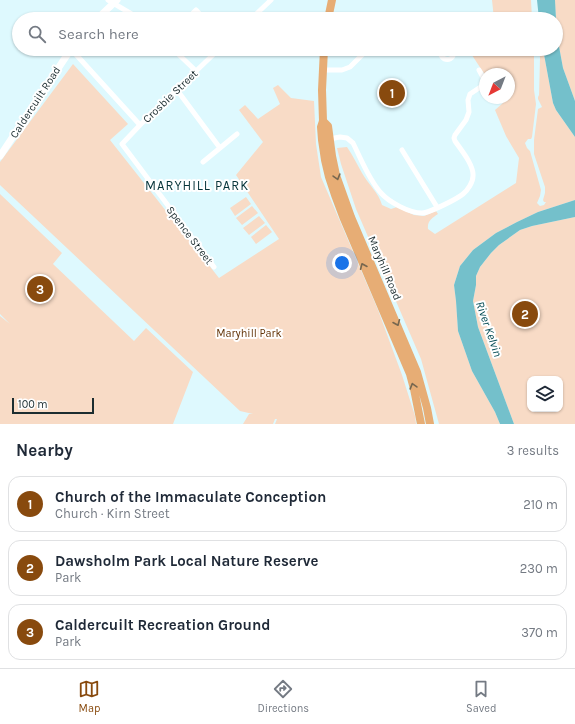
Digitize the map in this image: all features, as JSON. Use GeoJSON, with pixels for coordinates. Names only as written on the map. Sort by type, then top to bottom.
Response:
{"type":"FeatureCollection","features":[{"type":"Feature","properties":{"kind":"main road"},"geometry":{"type":"LineString","coordinates":[[329,12],[332,0]]}},
{"type":"Feature","properties":{"kind":"main road","name":"Maryhill Road"},"geometry":{"type":"LineString","coordinates":[[324,56],[322,96],[323,121],[328,126],[325,160],[344,219],[417,372],[430,424]]}},
{"type":"Feature","properties":{"kind":"main road","name":"Maryhill Road"},"geometry":{"type":"LineString","coordinates":[[384,304],[410,374],[421,424]]}},
{"type":"Feature","properties":{"kind":"street"},"geometry":{"type":"LineString","coordinates":[[258,12],[271,0]]}},
{"type":"Feature","properties":{"kind":"street"},"geometry":{"type":"LineString","coordinates":[[103,12],[113,1],[130,12]]}},
{"type":"Feature","properties":{"kind":"street","name":"Caldercuilt Road"},"geometry":{"type":"LineString","coordinates":[[0,156],[66,56]]}},
{"type":"Feature","properties":{"kind":"street"},"geometry":{"type":"LineString","coordinates":[[77,56],[140,125]]}},
{"type":"Feature","properties":{"kind":"street"},"geometry":{"type":"LineString","coordinates":[[180,56],[196,71]]}},
{"type":"Feature","properties":{"kind":"street","name":"Crosbie Street"},"geometry":{"type":"LineString","coordinates":[[122,144],[212,56]]}},
{"type":"Feature","properties":{"kind":"street"},"geometry":{"type":"LineString","coordinates":[[323,70],[342,70],[350,67],[361,56]]}},
{"type":"Feature","properties":{"kind":"street"},"geometry":{"type":"LineString","coordinates":[[441,56],[442,58],[446,59],[452,58],[453,56]]}},
{"type":"Feature","properties":{"kind":"street"},"geometry":{"type":"LineString","coordinates":[[326,139],[340,137],[347,138],[353,143],[374,184],[382,194],[402,207],[412,211],[422,213],[428,212],[463,193],[470,185],[473,176],[471,167],[454,138],[456,132],[466,120],[469,112],[468,100],[470,94],[479,87]]}},
{"type":"Feature","properties":{"kind":"street"},"geometry":{"type":"LineString","coordinates":[[177,90],[220,148]]}},
{"type":"Feature","properties":{"kind":"street"},"geometry":{"type":"LineString","coordinates":[[204,162],[237,134]]}},
{"type":"Feature","properties":{"kind":"street","name":"Spence Street"},"geometry":{"type":"LineString","coordinates":[[122,144],[214,267]]}},
{"type":"Feature","properties":{"kind":"street"},"geometry":{"type":"LineString","coordinates":[[402,150],[437,208]]}},
{"type":"Feature","properties":{"kind":"green space"},"geometry":{"type":"Polygon","coordinates":[[[492,0],[531,0],[532,12],[493,12],[492,0]]]}},
{"type":"Feature","properties":{"kind":"green space"},"geometry":{"type":"Polygon","coordinates":[[[555,0],[575,0],[575,101],[563,68],[561,56],[563,56],[563,12],[555,12],[555,0]]]}},
{"type":"Feature","properties":{"kind":"green space"},"geometry":{"type":"Polygon","coordinates":[[[473,56],[534,56],[534,90],[536,104],[532,137],[525,143],[530,151],[541,190],[537,203],[540,206],[544,205],[546,202],[543,200],[545,187],[534,154],[534,140],[538,109],[542,107],[538,99],[540,56],[544,56],[553,103],[556,110],[575,137],[575,200],[538,212],[496,233],[473,250],[460,266],[454,285],[458,331],[472,371],[500,424],[439,424],[421,359],[356,209],[337,148],[347,147],[364,177],[378,196],[382,205],[391,209],[397,207],[414,215],[424,216],[436,211],[438,214],[430,220],[428,224],[428,229],[435,234],[516,183],[519,158],[506,136],[495,110],[502,104],[515,104],[515,68],[480,68],[473,56]]]}},
{"type":"Feature","properties":{"kind":"green space","name":"Maryhill Park"},"geometry":{"type":"Polygon","coordinates":[[[73,64],[128,124],[110,140],[219,278],[279,239],[236,175],[263,142],[239,110],[245,105],[258,119],[280,104],[273,88],[278,85],[291,98],[314,101],[316,144],[321,177],[378,310],[402,375],[415,416],[416,424],[275,424],[277,419],[275,419],[273,424],[243,424],[249,414],[253,414],[240,411],[0,185],[0,162],[73,64]]]}},
{"type":"Feature","properties":{"kind":"green space"},"geometry":{"type":"Polygon","coordinates":[[[0,194],[62,253],[53,264],[134,341],[146,328],[193,372],[173,424],[0,424],[0,316],[10,324],[0,314],[0,194]]]}},
{"type":"Feature","properties":{"kind":"green space"},"geometry":{"type":"Polygon","coordinates":[[[246,197],[251,204],[235,216],[230,208],[246,197]]]}},
{"type":"Feature","properties":{"kind":"green space"},"geometry":{"type":"Polygon","coordinates":[[[252,206],[258,213],[242,225],[236,218],[252,206]]]}},
{"type":"Feature","properties":{"kind":"green space"},"geometry":{"type":"Polygon","coordinates":[[[259,216],[265,223],[249,235],[243,228],[259,216]]]}},
{"type":"Feature","properties":{"kind":"green space"},"geometry":{"type":"Polygon","coordinates":[[[575,217],[575,424],[514,424],[478,327],[473,301],[476,276],[480,267],[491,253],[499,245],[520,230],[575,217]]]}},
{"type":"Feature","properties":{"kind":"green space"},"geometry":{"type":"Polygon","coordinates":[[[266,225],[272,232],[256,244],[251,237],[266,225]]]}},
{"type":"Feature","properties":{"kind":"water"},"geometry":{"type":"Polygon","coordinates":[[[537,0],[555,0],[556,12],[538,12],[537,0]]]}},
{"type":"Feature","properties":{"kind":"water"},"geometry":{"type":"Polygon","coordinates":[[[544,56],[561,56],[563,68],[575,101],[575,137],[556,110],[553,103],[544,56]]]}},
{"type":"Feature","properties":{"kind":"water","name":"River Kelvin"},"geometry":{"type":"Polygon","coordinates":[[[575,200],[575,217],[520,230],[499,245],[491,253],[480,267],[476,276],[473,301],[478,327],[514,424],[500,424],[472,371],[458,331],[454,285],[460,266],[473,250],[496,233],[538,212],[575,200]]]}},
{"type":"Feature","properties":{"kind":"place","name":"Church of the Immaculate Conception"},"geometry":{"type":"Point","coordinates":[392,93]}},
{"type":"Feature","properties":{"kind":"place","name":"Caldercuilt Recreation Ground"},"geometry":{"type":"Point","coordinates":[40,289]}},
{"type":"Feature","properties":{"kind":"place","name":"Dawsholm Park Local Nature Reserve"},"geometry":{"type":"Point","coordinates":[525,314]}},
{"type":"Feature","properties":{"kind":"district","name":"MARYHILL PARK"},"geometry":{"type":"Point","coordinates":[197,185]}}]}
